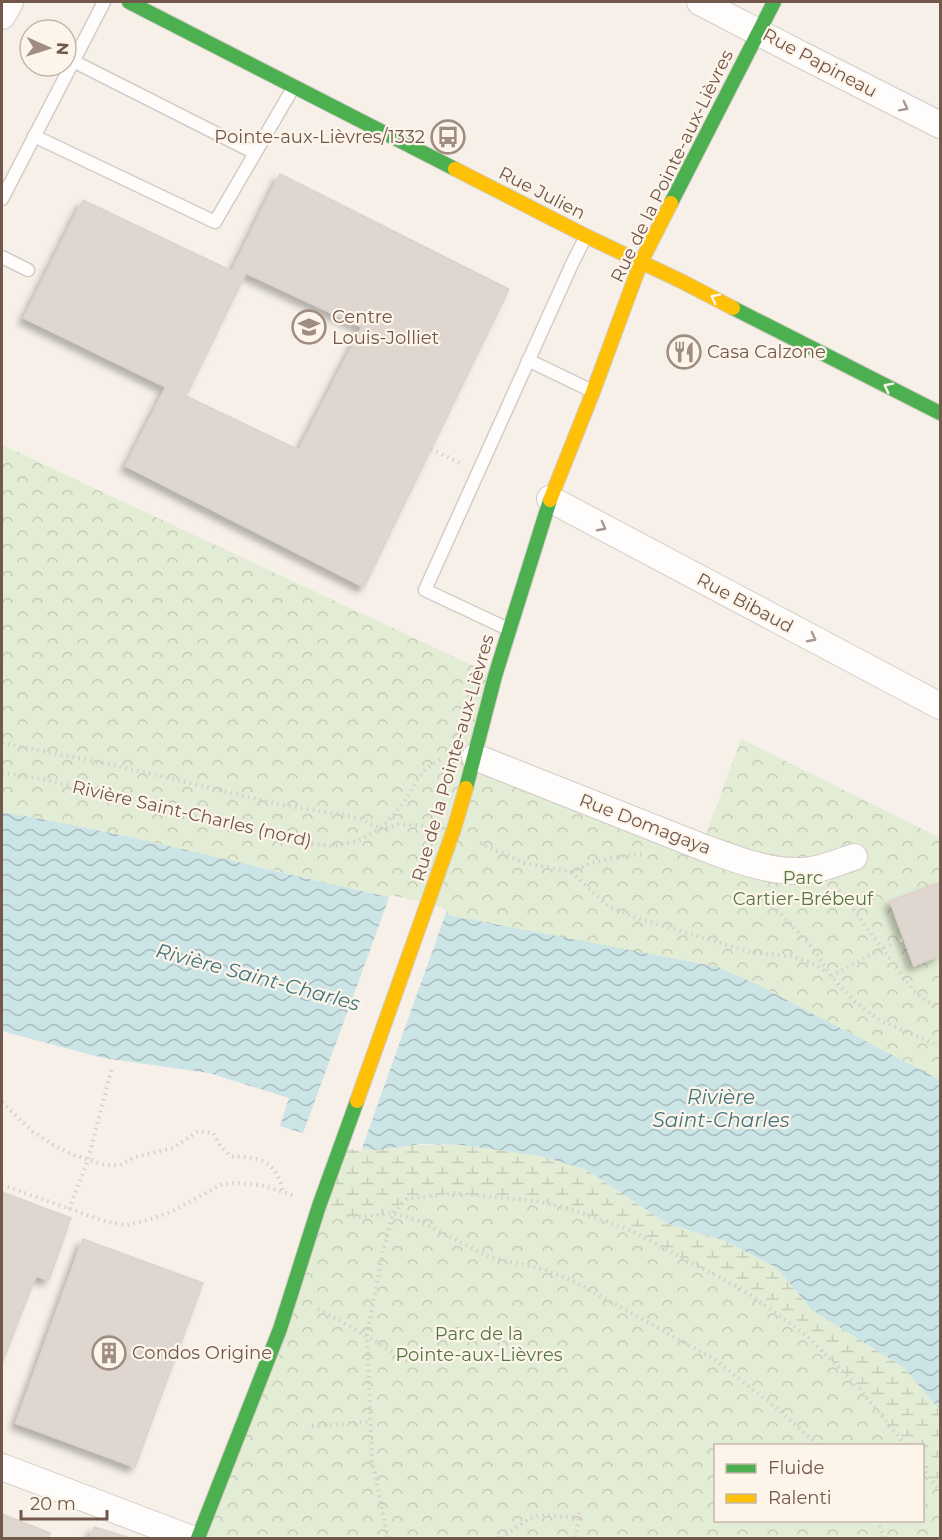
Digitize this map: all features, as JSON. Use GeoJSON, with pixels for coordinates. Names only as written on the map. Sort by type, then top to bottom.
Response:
{"type":"FeatureCollection","features":[{"type":"Feature","properties":{"kind":"street"},"geometry":{"type":"LineString","coordinates":[[2,16],[10,2]]}},
{"type":"Feature","properties":{"kind":"street","name":"Rue Julien"},"geometry":{"type":"LineString","coordinates":[[129,2],[586,236],[940,413]]}},
{"type":"Feature","properties":{"kind":"street","name":"Rue Papineau"},"geometry":{"type":"LineString","coordinates":[[700,2],[940,125]]}},
{"type":"Feature","properties":{"kind":"street","name":"Rue de la Pointe-aux-Lièvres"},"geometry":{"type":"LineString","coordinates":[[198,1539],[280,1329],[319,1206],[454,829],[495,676],[550,500],[641,262],[774,2]]}},
{"type":"Feature","properties":{"kind":"street","name":"Rue Bibaud"},"geometry":{"type":"LineString","coordinates":[[550,500],[940,706]]}},
{"type":"Feature","properties":{"kind":"street","name":"Rue Domagaya"},"geometry":{"type":"LineString","coordinates":[[475,757],[727,856],[770,868],[797,872],[823,868],[854,856]]}},
{"type":"Feature","properties":{"kind":"street"},"geometry":{"type":"LineString","coordinates":[[2,1467],[189,1539]]}},
{"type":"Feature","properties":{"kind":"lane"},"geometry":{"type":"LineString","coordinates":[[78,51],[104,2]]}},
{"type":"Feature","properties":{"kind":"lane"},"geometry":{"type":"LineString","coordinates":[[78,64],[255,153]]}},
{"type":"Feature","properties":{"kind":"lane"},"geometry":{"type":"LineString","coordinates":[[2,199],[64,78]]}},
{"type":"Feature","properties":{"kind":"lane"},"geometry":{"type":"LineString","coordinates":[[34,136],[215,222],[293,86]]}},
{"type":"Feature","properties":{"kind":"lane"},"geometry":{"type":"LineString","coordinates":[[509,629],[425,590],[586,236]]}},
{"type":"Feature","properties":{"kind":"lane"},"geometry":{"type":"LineString","coordinates":[[2,256],[28,270]]}},
{"type":"Feature","properties":{"kind":"lane"},"geometry":{"type":"LineString","coordinates":[[528,360],[593,392]]}},
{"type":"Feature","properties":{"kind":"path"},"geometry":{"type":"LineString","coordinates":[[431,449],[479,471]]}},
{"type":"Feature","properties":{"kind":"path"},"geometry":{"type":"LineString","coordinates":[[2,743],[112,765],[282,805],[350,816],[380,829],[408,796],[419,776],[432,764],[457,755],[475,757]]}},
{"type":"Feature","properties":{"kind":"path","name":"Rivière Saint-Charles (nord)"},"geometry":{"type":"LineString","coordinates":[[2,773],[87,789],[306,843],[333,846],[358,841],[380,829]]}},
{"type":"Feature","properties":{"kind":"path"},"geometry":{"type":"LineString","coordinates":[[650,854],[621,856],[592,863],[572,872],[608,906],[634,917],[753,953],[792,956],[816,965],[831,976]]}},
{"type":"Feature","properties":{"kind":"path"},"geometry":{"type":"LineString","coordinates":[[823,868],[913,990],[926,1001],[940,1007]]}},
{"type":"Feature","properties":{"kind":"path"},"geometry":{"type":"LineString","coordinates":[[756,894],[779,912],[812,946],[831,976],[855,1002],[880,1021],[940,1046]]}},
{"type":"Feature","properties":{"kind":"path"},"geometry":{"type":"LineString","coordinates":[[831,976],[904,939]]}},
{"type":"Feature","properties":{"kind":"path"},"geometry":{"type":"LineString","coordinates":[[69,1209],[88,1160],[112,1068]]}},
{"type":"Feature","properties":{"kind":"path"},"geometry":{"type":"LineString","coordinates":[[2,1102],[33,1132],[55,1146],[105,1165],[120,1165],[135,1157],[173,1148],[198,1131],[213,1133],[221,1147],[230,1156],[263,1160],[276,1171],[284,1192],[264,1186],[239,1183],[222,1184],[171,1212],[127,1225],[107,1222],[2,1185]]}},
{"type":"Feature","properties":{"kind":"path"},"geometry":{"type":"LineString","coordinates":[[388,1539],[372,1461],[367,1336],[393,1213],[407,1199],[453,1193],[537,1201],[567,1208],[628,1229],[742,1290],[806,1335],[859,1388],[904,1444]]}},
{"type":"Feature","properties":{"kind":"path"},"geometry":{"type":"LineString","coordinates":[[343,1216],[362,1217],[393,1213],[419,1221],[489,1257],[546,1270],[575,1282],[716,1360],[817,1444]]}},
{"type":"Feature","properties":{"kind":"path"},"geometry":{"type":"LineString","coordinates":[[291,1294],[367,1336],[411,1364]]}},
{"type":"Feature","properties":{"kind":"path"},"geometry":{"type":"LineString","coordinates":[[312,1426],[370,1422]]}},
{"type":"Feature","properties":{"kind":"path"},"geometry":{"type":"LineString","coordinates":[[924,1470],[940,1491]]}},
{"type":"Feature","properties":{"kind":"path"},"geometry":{"type":"LineString","coordinates":[[576,1539],[580,1510]]}},
{"type":"Feature","properties":{"kind":"path"},"geometry":{"type":"LineString","coordinates":[[501,1539],[530,1518],[541,1515],[580,1518]]}},
{"type":"Feature","properties":{"kind":"path"},"geometry":{"type":"LineString","coordinates":[[877,1522],[884,1539]]}},
{"type":"Feature","properties":{"kind":"green space","name":"Parc Cartier-Brébeuf"},"geometry":{"type":"Polygon","coordinates":[[[2,445],[495,676],[475,757],[702,846],[741,739],[940,838],[940,1080],[758,985],[452,916],[427,905],[162,844],[2,812],[2,445]]]}},
{"type":"Feature","properties":{"kind":"green space"},"geometry":{"type":"Polygon","coordinates":[[[342,1145],[462,1145],[540,1156],[585,1169],[668,1224],[726,1241],[773,1266],[813,1310],[903,1367],[940,1410],[940,1491],[924,1468],[924,1444],[905,1444],[859,1388],[806,1335],[742,1290],[628,1229],[567,1208],[537,1201],[453,1193],[407,1199],[393,1213],[362,1217],[343,1216],[319,1206],[342,1145]]]}},
{"type":"Feature","properties":{"kind":"green space","name":"Parc de la Pointe-aux-Lièvres"},"geometry":{"type":"Polygon","coordinates":[[[585,1169],[940,1410],[940,1538],[198,1538],[319,1206],[585,1169]]]}},
{"type":"Feature","properties":{"kind":"water","name":"Rivière Saint-Charles"},"geometry":{"type":"Polygon","coordinates":[[[2,812],[162,844],[427,905],[452,916],[718,967],[758,985],[940,1080],[940,1410],[903,1367],[812,1310],[773,1266],[726,1241],[668,1224],[585,1169],[540,1156],[462,1145],[421,1144],[376,1150],[342,1145],[280,1126],[289,1098],[209,1073],[103,1058],[2,1031],[2,812]]]}},
{"type":"Feature","properties":{"kind":"pier"},"geometry":{"type":"Polygon","coordinates":[[[390,895],[428,903],[447,910],[361,1151],[302,1136],[390,895]]]}},
{"type":"Feature","properties":{"kind":"building"},"geometry":{"type":"Polygon","coordinates":[[[280,174],[509,289],[364,587],[126,466],[166,387],[24,318],[83,200],[232,271],[280,174]],[[246,273],[186,396],[299,450],[362,327],[246,273]]]}},
{"type":"Feature","properties":{"kind":"building"},"geometry":{"type":"Polygon","coordinates":[[[938,883],[940,890],[940,955],[914,966],[890,901],[938,883]]]}},
{"type":"Feature","properties":{"kind":"building"},"geometry":{"type":"Polygon","coordinates":[[[2,1192],[71,1218],[49,1280],[36,1276],[2,1363],[2,1192]]]}},
{"type":"Feature","properties":{"kind":"building","name":"Condos Origine"},"geometry":{"type":"Polygon","coordinates":[[[83,1239],[203,1283],[135,1467],[16,1423],[83,1239]]]}},
{"type":"Feature","properties":{"kind":"building"},"geometry":{"type":"Polygon","coordinates":[[[2,1514],[50,1533],[48,1538],[2,1538],[2,1514]]]}},
{"type":"Feature","properties":{"kind":"building"},"geometry":{"type":"Polygon","coordinates":[[[94,1527],[131,1538],[90,1538],[94,1527]]]}},
{"type":"Feature","properties":{"kind":"traffic: fast"},"geometry":{"type":"LineString","coordinates":[[129,2],[455,169]]}},
{"type":"Feature","properties":{"kind":"traffic: fast"},"geometry":{"type":"LineString","coordinates":[[671,203],[774,2]]}},
{"type":"Feature","properties":{"kind":"traffic: fast"},"geometry":{"type":"LineString","coordinates":[[733,308],[940,413]]}},
{"type":"Feature","properties":{"kind":"traffic: fast"},"geometry":{"type":"LineString","coordinates":[[466,788],[495,676],[550,500]]}},
{"type":"Feature","properties":{"kind":"traffic: fast"},"geometry":{"type":"LineString","coordinates":[[198,1538],[280,1329],[319,1206],[357,1101]]}},
{"type":"Feature","properties":{"kind":"traffic: slow"},"geometry":{"type":"LineString","coordinates":[[455,169],[733,308]]}},
{"type":"Feature","properties":{"kind":"traffic: slow"},"geometry":{"type":"LineString","coordinates":[[550,500],[641,262],[671,203]]}},
{"type":"Feature","properties":{"kind":"traffic: slow"},"geometry":{"type":"LineString","coordinates":[[357,1101],[454,829],[466,788]]}},
{"type":"Feature","properties":{"kind":"place","name":"Pointe-aux-Lièvres/1332"},"geometry":{"type":"Point","coordinates":[448,137]}},
{"type":"Feature","properties":{"kind":"place","name":"Centre Louis-Jolliet"},"geometry":{"type":"Point","coordinates":[309,327]}},
{"type":"Feature","properties":{"kind":"place","name":"Casa Calzone"},"geometry":{"type":"Point","coordinates":[684,352]}},
{"type":"Feature","properties":{"kind":"place","name":"Condos Origine"},"geometry":{"type":"Point","coordinates":[109,1353]}}]}
